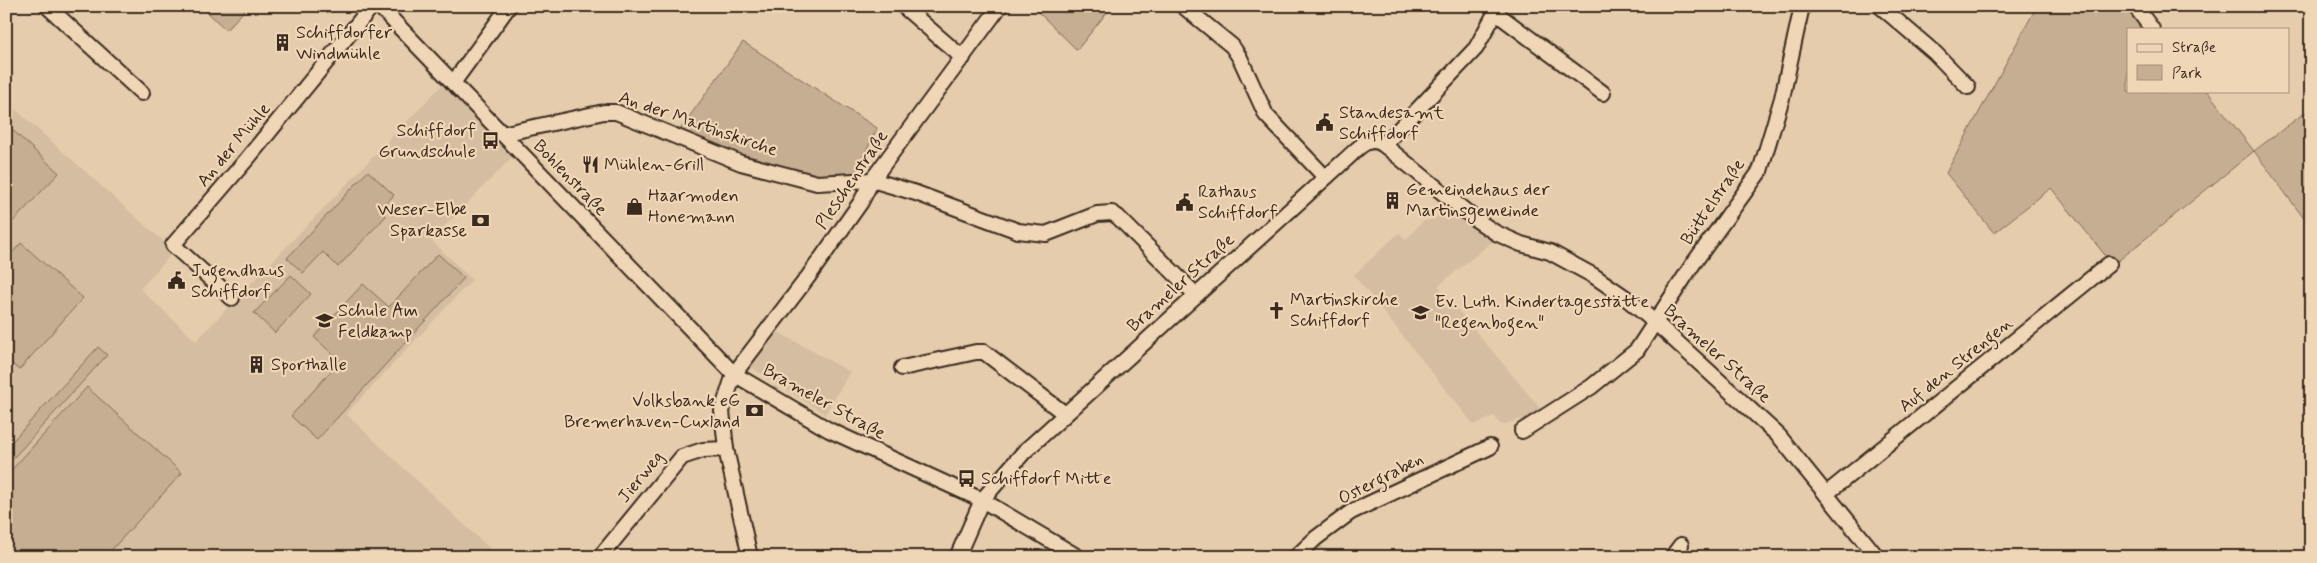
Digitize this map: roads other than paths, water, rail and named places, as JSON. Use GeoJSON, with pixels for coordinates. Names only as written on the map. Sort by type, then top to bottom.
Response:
{"type":"FeatureCollection","features":[{"type":"Feature","properties":{"kind":"street"},"geometry":{"type":"LineString","coordinates":[[47,6],[142,93]]}},
{"type":"Feature","properties":{"kind":"street","name":"An der Mühle"},"geometry":{"type":"LineString","coordinates":[[232,298],[173,245],[253,152],[372,6]]}},
{"type":"Feature","properties":{"kind":"street","name":"Bohlenstraße"},"geometry":{"type":"LineString","coordinates":[[379,6],[734,374]]}},
{"type":"Feature","properties":{"kind":"street"},"geometry":{"type":"LineString","coordinates":[[453,83],[509,6]]}},
{"type":"Feature","properties":{"kind":"street"},"geometry":{"type":"LineString","coordinates":[[903,6],[963,58]]}},
{"type":"Feature","properties":{"kind":"street","name":"Pleschenstraße"},"geometry":{"type":"LineString","coordinates":[[750,557],[726,449],[722,411],[734,374],[808,277],[861,202],[872,180],[1000,6]]}},
{"type":"Feature","properties":{"kind":"street"},"geometry":{"type":"LineString","coordinates":[[1183,6],[1232,46],[1240,58],[1266,115],[1326,177]]}},
{"type":"Feature","properties":{"kind":"street","name":"Büttelstraße"},"geometry":{"type":"LineString","coordinates":[[1656,323],[1693,264],[1760,171],[1782,98],[1802,6]]}},
{"type":"Feature","properties":{"kind":"street"},"geometry":{"type":"LineString","coordinates":[[1880,6],[1935,53],[1968,87]]}},
{"type":"Feature","properties":{"kind":"street"},"geometry":{"type":"LineString","coordinates":[[2135,6],[2151,28]]}},
{"type":"Feature","properties":{"kind":"street"},"geometry":{"type":"LineString","coordinates":[[1384,145],[1476,48],[1497,10],[1603,93]]}},
{"type":"Feature","properties":{"kind":"street","name":"An der Martinskirche"},"geometry":{"type":"LineString","coordinates":[[502,134],[604,112],[616,112],[741,163],[817,183],[872,180],[916,192],[1018,231],[1046,234],[1097,214],[1112,213],[1196,295]]}},
{"type":"Feature","properties":{"kind":"street","name":"Brameler Straße"},"geometry":{"type":"LineString","coordinates":[[734,374],[829,430],[982,500],[1024,452],[1065,414],[1326,177],[1366,142],[1378,140],[1475,219],[1496,233],[1520,244],[1550,252],[1594,276],[1626,298],[1656,323],[1779,436],[1877,557]]}},
{"type":"Feature","properties":{"kind":"street","name":"Auf den Strengen"},"geometry":{"type":"LineString","coordinates":[[1826,494],[2109,264]]}},
{"type":"Feature","properties":{"kind":"street"},"geometry":{"type":"LineString","coordinates":[[1522,431],[1591,387],[1637,350],[1656,323]]}},
{"type":"Feature","properties":{"kind":"street"},"geometry":{"type":"LineString","coordinates":[[902,368],[976,352],[984,352],[1065,414]]}},
{"type":"Feature","properties":{"kind":"street","name":"Ostergraben"},"geometry":{"type":"LineString","coordinates":[[1296,557],[1316,538],[1351,512],[1490,447]]}},
{"type":"Feature","properties":{"kind":"street","name":"Jierweg"},"geometry":{"type":"LineString","coordinates":[[600,557],[682,456],[703,450],[726,449]]}},
{"type":"Feature","properties":{"kind":"street"},"geometry":{"type":"LineString","coordinates":[[957,557],[982,500],[1078,557]]}},
{"type":"Feature","properties":{"kind":"street"},"geometry":{"type":"LineString","coordinates":[[1672,557],[1681,545]]}},
{"type":"Feature","properties":{"kind":"place","name":"Schiffdorfer Windmühle"},"geometry":{"type":"Point","coordinates":[282,43]}},
{"type":"Feature","properties":{"kind":"place","name":"Standesamt Schiffdorf"},"geometry":{"type":"Point","coordinates":[1325,123]}},
{"type":"Feature","properties":{"kind":"place","name":"Schiffdorf Grundschule"},"geometry":{"type":"Point","coordinates":[490,141]}},
{"type":"Feature","properties":{"kind":"place","name":"Mühlen-Grill"},"geometry":{"type":"Point","coordinates":[590,165]}},
{"type":"Feature","properties":{"kind":"place","name":"Gemeindehaus der Martinsgemeinde"},"geometry":{"type":"Point","coordinates":[1392,200]}},
{"type":"Feature","properties":{"kind":"place","name":"Rathaus Schiffdorf"},"geometry":{"type":"Point","coordinates":[1184,202]}},
{"type":"Feature","properties":{"kind":"place","name":"Haarmoden Honemann"},"geometry":{"type":"Point","coordinates":[634,206]}},
{"type":"Feature","properties":{"kind":"place","name":"Weser-Elbe Sparkasse"},"geometry":{"type":"Point","coordinates":[481,220]}},
{"type":"Feature","properties":{"kind":"place","name":"Jugendhaus Schiffdorf"},"geometry":{"type":"Point","coordinates":[177,281]}},
{"type":"Feature","properties":{"kind":"place","name":"Martinskirche Schiffdorf"},"geometry":{"type":"Point","coordinates":[1276,310]}},
{"type":"Feature","properties":{"kind":"place","name":"Ev. Luth. Kindertagesstätte \"Regenbogen\""},"geometry":{"type":"Point","coordinates":[1421,312]}},
{"type":"Feature","properties":{"kind":"place","name":"Schule Am Feldkamp"},"geometry":{"type":"Point","coordinates":[324,321]}},
{"type":"Feature","properties":{"kind":"place","name":"Sporthalle"},"geometry":{"type":"Point","coordinates":[257,365]}},
{"type":"Feature","properties":{"kind":"place","name":"Volksbank eG Bremerhaven-Cuxland"},"geometry":{"type":"Point","coordinates":[754,411]}},
{"type":"Feature","properties":{"kind":"place","name":"Schiffdorf Mitte"},"geometry":{"type":"Point","coordinates":[967,479]}}]}
